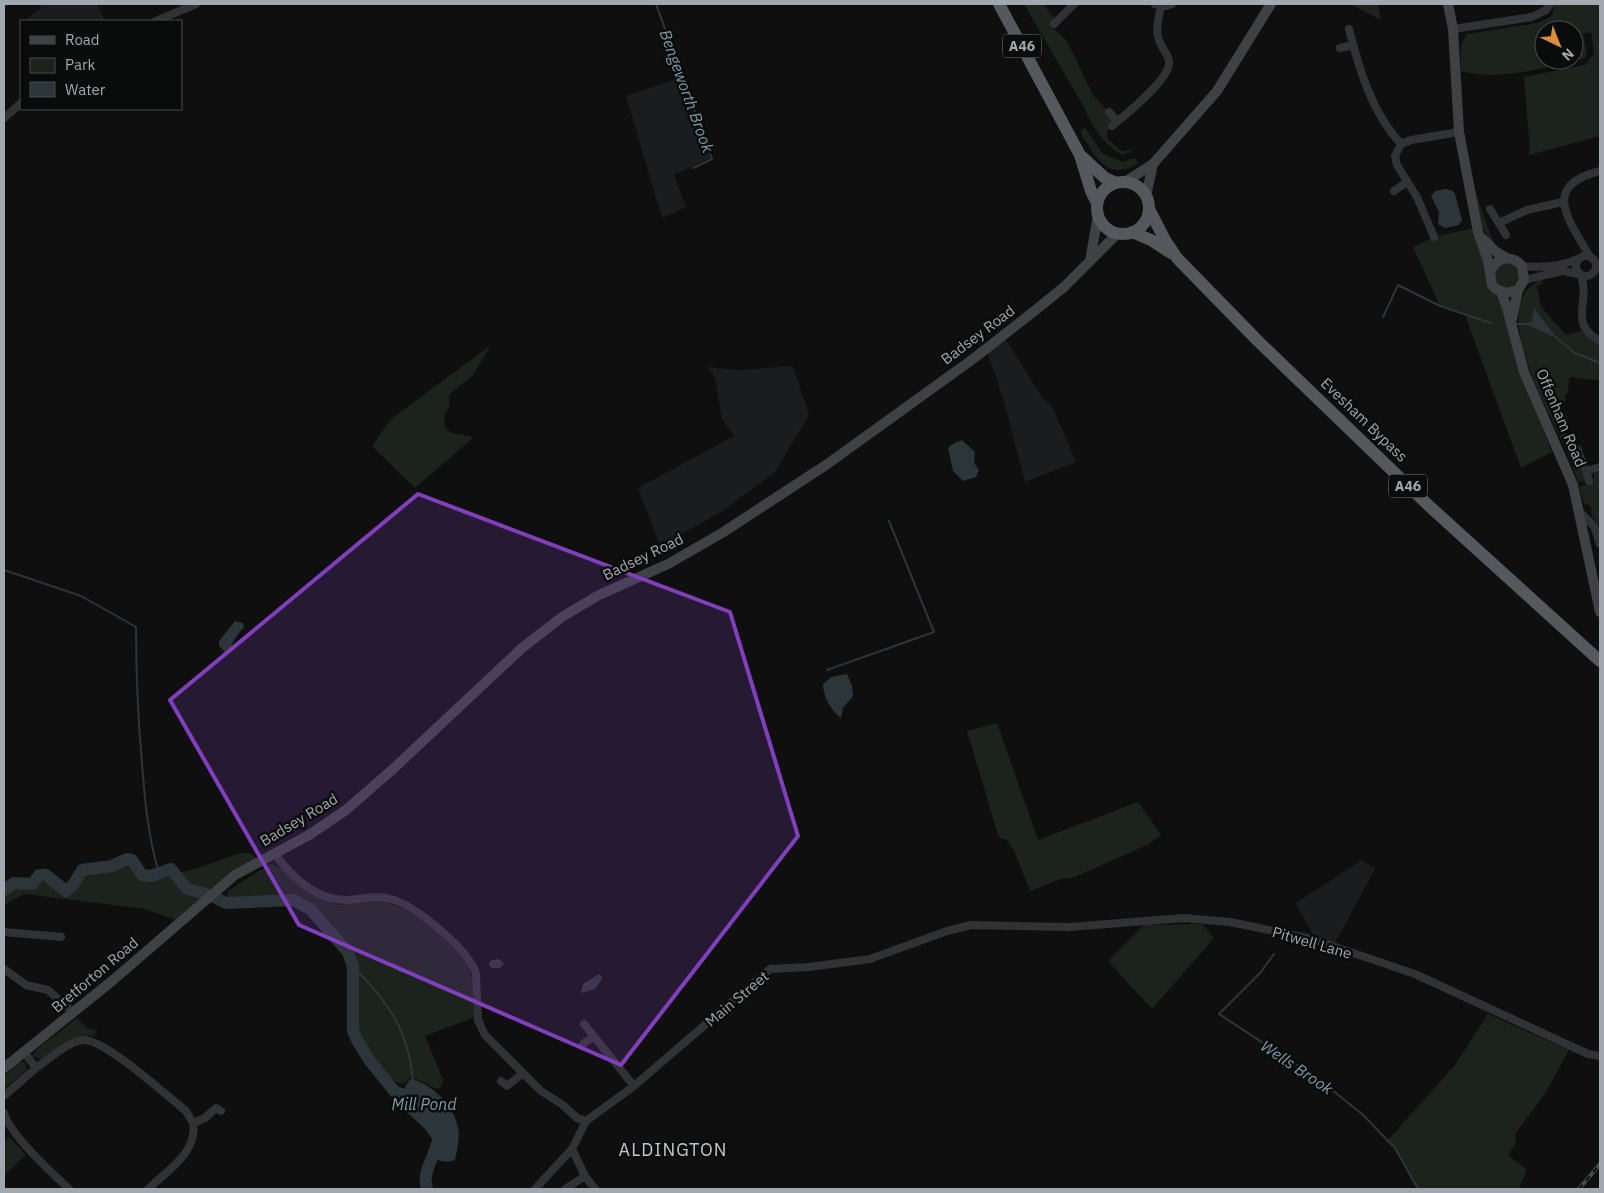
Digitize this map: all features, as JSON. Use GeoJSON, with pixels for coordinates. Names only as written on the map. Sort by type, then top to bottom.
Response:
{"type":"FeatureCollection","features":[{"type":"Feature","properties":{"kind":"highway","name":"A46"},"geometry":{"type":"LineString","coordinates":[[999,4],[1080,155],[1098,209]]}},
{"type":"Feature","properties":{"kind":"highway","name":"A46"},"geometry":{"type":"LineString","coordinates":[[1080,155],[1105,178],[1120,182]]}},
{"type":"Feature","properties":{"kind":"highway"},"geometry":{"type":"LineString","coordinates":[[1120,182],[1141,189],[1146,196],[1149,209],[1144,223],[1132,232],[1118,233],[1106,227],[1098,209],[1104,190],[1120,182]]}},
{"type":"Feature","properties":{"kind":"highway","name":"Evesham Bypass"},"geometry":{"type":"LineString","coordinates":[[1149,209],[1177,258],[1258,341],[1385,464],[1600,661]]}},
{"type":"Feature","properties":{"kind":"highway","name":"Evesham Bypass"},"geometry":{"type":"LineString","coordinates":[[1132,232],[1151,240],[1177,258]]}},
{"type":"Feature","properties":{"kind":"main road"},"geometry":{"type":"LineString","coordinates":[[1120,182],[1153,164],[1217,91],[1271,4]]}},
{"type":"Feature","properties":{"kind":"main road"},"geometry":{"type":"LineString","coordinates":[[1448,4],[1453,29],[1459,132],[1478,232],[1488,261],[1492,285],[1506,294],[1518,290],[1524,280],[1522,266],[1515,260],[1496,252],[1478,232]]}},
{"type":"Feature","properties":{"kind":"main road"},"geometry":{"type":"LineString","coordinates":[[1146,196],[1153,164]]}},
{"type":"Feature","properties":{"kind":"main road"},"geometry":{"type":"LineString","coordinates":[[1090,261],[1098,209]]}},
{"type":"Feature","properties":{"kind":"main road","name":"Badsey Road"},"geometry":{"type":"LineString","coordinates":[[202,902],[235,875],[309,835],[346,810],[393,770],[522,648],[562,617],[597,596],[668,564],[722,533],[826,465],[989,346],[1064,288],[1118,233]]}},
{"type":"Feature","properties":{"kind":"main road"},"geometry":{"type":"LineString","coordinates":[[1490,273],[1496,263],[1507,258]]}},
{"type":"Feature","properties":{"kind":"main road","name":"Offenham Road"},"geometry":{"type":"LineString","coordinates":[[1511,324],[1518,290]]}},
{"type":"Feature","properties":{"kind":"main road","name":"Offenham Road"},"geometry":{"type":"LineString","coordinates":[[1501,292],[1524,372],[1567,469],[1580,512],[1600,612]]}},
{"type":"Feature","properties":{"kind":"main road","name":"Bretforton Road"},"geometry":{"type":"LineString","coordinates":[[4,1068],[74,1012],[202,902]]}},
{"type":"Feature","properties":{"kind":"street"},"geometry":{"type":"LineString","coordinates":[[158,20],[196,4]]}},
{"type":"Feature","properties":{"kind":"street"},"geometry":{"type":"LineString","coordinates":[[1054,24],[1074,4]]}},
{"type":"Feature","properties":{"kind":"street"},"geometry":{"type":"LineString","coordinates":[[1109,112],[1114,124],[1156,86],[1168,72],[1169,59],[1158,40],[1158,5],[1172,4]]}},
{"type":"Feature","properties":{"kind":"street"},"geometry":{"type":"LineString","coordinates":[[1453,29],[1540,15],[1550,4]]}},
{"type":"Feature","properties":{"kind":"street"},"geometry":{"type":"LineString","coordinates":[[1349,28],[1357,60],[1382,120],[1402,144]]}},
{"type":"Feature","properties":{"kind":"street"},"geometry":{"type":"LineString","coordinates":[[1340,48],[1353,45]]}},
{"type":"Feature","properties":{"kind":"street"},"geometry":{"type":"LineString","coordinates":[[4,118],[20,104]]}},
{"type":"Feature","properties":{"kind":"street"},"geometry":{"type":"LineString","coordinates":[[1434,237],[1424,210],[1395,160],[1396,149],[1402,144],[1425,137],[1459,132]]}},
{"type":"Feature","properties":{"kind":"street"},"geometry":{"type":"LineString","coordinates":[[1582,304],[1596,273],[1595,260],[1568,221],[1563,202],[1567,189],[1577,179],[1600,171]]}},
{"type":"Feature","properties":{"kind":"street"},"geometry":{"type":"LineString","coordinates":[[1394,191],[1407,182]]}},
{"type":"Feature","properties":{"kind":"street"},"geometry":{"type":"LineString","coordinates":[[1499,223],[1527,210],[1563,202]]}},
{"type":"Feature","properties":{"kind":"street"},"geometry":{"type":"LineString","coordinates":[[1490,209],[1506,235]]}},
{"type":"Feature","properties":{"kind":"street"},"geometry":{"type":"LineString","coordinates":[[1578,235],[1580,258],[1576,265],[1584,294],[1581,315],[1585,327],[1590,334],[1600,341]]}},
{"type":"Feature","properties":{"kind":"street"},"geometry":{"type":"LineString","coordinates":[[1522,266],[1538,268],[1564,265],[1580,258],[1595,260]]}},
{"type":"Feature","properties":{"kind":"street"},"geometry":{"type":"LineString","coordinates":[[1524,280],[1562,272],[1587,277],[1596,273]]}},
{"type":"Feature","properties":{"kind":"street"},"geometry":{"type":"LineString","coordinates":[[1577,449],[1589,481]]}},
{"type":"Feature","properties":{"kind":"street"},"geometry":{"type":"LineString","coordinates":[[1586,471],[1600,467]]}},
{"type":"Feature","properties":{"kind":"street"},"geometry":{"type":"LineString","coordinates":[[1580,512],[1594,526],[1600,544]]}},
{"type":"Feature","properties":{"kind":"street"},"geometry":{"type":"LineString","coordinates":[[274,853],[311,890],[328,898],[348,900],[370,897],[390,899],[408,906],[447,936],[467,955],[476,973],[478,1020],[481,1028],[540,1092],[563,1105],[577,1118],[586,1121],[572,1149],[535,1189]]}},
{"type":"Feature","properties":{"kind":"street","name":"Pitwell Lane"},"geometry":{"type":"LineString","coordinates":[[1005,924],[1069,927],[1184,918],[1230,922],[1312,939],[1414,974],[1588,1054],[1600,1056]]}},
{"type":"Feature","properties":{"kind":"street","name":"Main Street"},"geometry":{"type":"LineString","coordinates":[[586,1121],[634,1086],[770,969],[809,968],[870,959],[947,931],[971,925],[1005,924]]}},
{"type":"Feature","properties":{"kind":"street"},"geometry":{"type":"LineString","coordinates":[[4,932],[61,937]]}},
{"type":"Feature","properties":{"kind":"street"},"geometry":{"type":"LineString","coordinates":[[4,969],[26,985],[48,990],[74,1012]]}},
{"type":"Feature","properties":{"kind":"street"},"geometry":{"type":"LineString","coordinates":[[584,1024],[634,1086]]}},
{"type":"Feature","properties":{"kind":"street"},"geometry":{"type":"LineString","coordinates":[[583,1044],[594,1036]]}},
{"type":"Feature","properties":{"kind":"street"},"geometry":{"type":"LineString","coordinates":[[4,1096],[36,1068],[72,1043],[82,1040],[95,1042],[109,1050],[186,1111],[193,1123],[195,1132],[190,1148],[148,1189]]}},
{"type":"Feature","properties":{"kind":"street"},"geometry":{"type":"LineString","coordinates":[[24,1052],[36,1068]]}},
{"type":"Feature","properties":{"kind":"street"},"geometry":{"type":"LineString","coordinates":[[501,1081],[507,1086],[522,1073]]}},
{"type":"Feature","properties":{"kind":"street"},"geometry":{"type":"LineString","coordinates":[[193,1123],[204,1118],[216,1108],[221,1111]]}},
{"type":"Feature","properties":{"kind":"street"},"geometry":{"type":"LineString","coordinates":[[4,1113],[16,1134],[69,1189]]}},
{"type":"Feature","properties":{"kind":"street"},"geometry":{"type":"LineString","coordinates":[[572,1149],[585,1176],[595,1189]]}},
{"type":"Feature","properties":{"kind":"street"},"geometry":{"type":"LineString","coordinates":[[565,1189],[585,1176]]}},
{"type":"Feature","properties":{"kind":"highlighted area"},"geometry":{"type":"Polygon","coordinates":[[[418,494],[730,612],[798,836],[621,1065],[299,925],[170,700],[418,494]]]}},
{"type":"Feature","properties":{"kind":"shaded area"},"geometry":{"type":"Polygon","coordinates":[[[40,4],[97,4],[105,20],[25,20],[41,8],[40,4]]]}},
{"type":"Feature","properties":{"kind":"shaded area"},"geometry":{"type":"Polygon","coordinates":[[[680,78],[710,158],[674,175],[686,207],[662,218],[626,96],[680,78]]]}},
{"type":"Feature","properties":{"kind":"shaded area"},"geometry":{"type":"Polygon","coordinates":[[[1005,338],[1042,397],[1052,406],[1076,462],[1025,482],[1003,398],[987,351],[1005,338]]]}},
{"type":"Feature","properties":{"kind":"shaded area"},"geometry":{"type":"Polygon","coordinates":[[[793,366],[809,415],[775,472],[721,512],[660,546],[638,488],[734,436],[722,419],[715,378],[707,367],[739,370],[793,366]]]}},
{"type":"Feature","properties":{"kind":"shaded area"},"geometry":{"type":"Polygon","coordinates":[[[1362,860],[1375,869],[1335,943],[1314,937],[1296,903],[1362,860]]]}},
{"type":"Feature","properties":{"kind":"green space"},"geometry":{"type":"Polygon","coordinates":[[[1024,4],[1043,4],[1055,19],[1051,26],[1067,41],[1093,95],[1108,111],[1113,121],[1108,130],[1107,138],[1121,151],[1136,149],[1122,155],[1099,134],[1024,4]]]}},
{"type":"Feature","properties":{"kind":"green space"},"geometry":{"type":"Polygon","coordinates":[[[1350,4],[1378,4],[1381,20],[1350,4]]]}},
{"type":"Feature","properties":{"kind":"green space"},"geometry":{"type":"Polygon","coordinates":[[[1554,4],[1600,4],[1600,136],[1529,155],[1524,77],[1560,70],[1584,70],[1584,65],[1594,54],[1591,32],[1584,34],[1584,20],[1544,20],[1552,16],[1554,4]]]}},
{"type":"Feature","properties":{"kind":"green space"},"geometry":{"type":"Polygon","coordinates":[[[1534,24],[1534,70],[1492,75],[1461,71],[1461,45],[1467,34],[1534,24]]]}},
{"type":"Feature","properties":{"kind":"green space"},"geometry":{"type":"Polygon","coordinates":[[[1584,39],[1587,54],[1584,59],[1584,39]]]}},
{"type":"Feature","properties":{"kind":"green space"},"geometry":{"type":"Polygon","coordinates":[[[1085,128],[1103,154],[1123,162],[1134,158],[1138,162],[1137,164],[1127,169],[1118,170],[1104,165],[1082,136],[1081,130],[1085,128]]]}},
{"type":"Feature","properties":{"kind":"green space"},"geometry":{"type":"Polygon","coordinates":[[[1470,177],[1495,247],[1480,224],[1470,177]]]}},
{"type":"Feature","properties":{"kind":"green space"},"geometry":{"type":"Polygon","coordinates":[[[1473,228],[1486,267],[1486,281],[1501,301],[1523,377],[1552,452],[1521,468],[1465,315],[1440,306],[1413,247],[1434,237],[1473,228]]]}},
{"type":"Feature","properties":{"kind":"green space"},"geometry":{"type":"Polygon","coordinates":[[[1507,263],[1516,267],[1520,276],[1516,285],[1507,289],[1498,285],[1494,276],[1498,267],[1507,263]]]}},
{"type":"Feature","properties":{"kind":"green space"},"geometry":{"type":"Polygon","coordinates":[[[1542,280],[1542,284],[1537,286],[1541,307],[1566,335],[1581,331],[1600,345],[1600,381],[1571,377],[1569,379],[1568,393],[1565,394],[1565,403],[1551,410],[1555,421],[1560,421],[1574,448],[1585,481],[1578,482],[1566,450],[1534,380],[1519,330],[1519,308],[1526,291],[1542,280]]]}},
{"type":"Feature","properties":{"kind":"green space"},"geometry":{"type":"Polygon","coordinates":[[[491,345],[473,375],[450,394],[449,407],[444,415],[445,428],[452,433],[474,437],[415,488],[372,446],[391,419],[491,345]]]}},
{"type":"Feature","properties":{"kind":"green space"},"geometry":{"type":"Polygon","coordinates":[[[1600,472],[1600,527],[1592,516],[1591,506],[1584,503],[1579,487],[1593,483],[1594,473],[1600,472]]]}},
{"type":"Feature","properties":{"kind":"green space"},"geometry":{"type":"Polygon","coordinates":[[[997,723],[1038,840],[1138,802],[1161,835],[1149,844],[1075,877],[1061,879],[1030,891],[1014,850],[1006,839],[999,838],[967,731],[997,723]]]}},
{"type":"Feature","properties":{"kind":"green space"},"geometry":{"type":"Polygon","coordinates":[[[241,853],[250,853],[256,858],[176,920],[145,909],[24,894],[4,905],[4,890],[14,883],[33,884],[39,875],[46,875],[66,891],[73,885],[82,870],[112,866],[127,859],[132,860],[142,875],[151,876],[171,869],[176,873],[193,869],[241,853]]]}},
{"type":"Feature","properties":{"kind":"green space"},"geometry":{"type":"Polygon","coordinates":[[[270,864],[294,876],[315,894],[331,903],[343,905],[380,901],[403,909],[430,925],[463,955],[468,964],[471,977],[475,1017],[425,1036],[443,1080],[440,1089],[413,1078],[409,1078],[405,1083],[398,1083],[389,1077],[374,1059],[358,1031],[359,1011],[353,992],[353,967],[348,952],[310,909],[293,900],[269,900],[241,904],[227,896],[228,891],[270,864]]]}},
{"type":"Feature","properties":{"kind":"green space"},"geometry":{"type":"Polygon","coordinates":[[[1203,924],[1214,938],[1152,1009],[1108,961],[1144,925],[1203,924]]]}},
{"type":"Feature","properties":{"kind":"green space"},"geometry":{"type":"Polygon","coordinates":[[[1488,1014],[1569,1050],[1546,1092],[1515,1134],[1516,1143],[1508,1155],[1527,1170],[1520,1186],[1521,1189],[1418,1189],[1395,1148],[1388,1140],[1455,1065],[1488,1014]]]}},
{"type":"Feature","properties":{"kind":"green space"},"geometry":{"type":"Polygon","coordinates":[[[77,1018],[86,1028],[97,1031],[93,1036],[72,1039],[42,1059],[32,1056],[37,1049],[77,1018]]]}},
{"type":"Feature","properties":{"kind":"green space"},"geometry":{"type":"Polygon","coordinates":[[[19,1062],[25,1062],[27,1070],[4,1089],[4,1076],[19,1062]]]}},
{"type":"Feature","properties":{"kind":"green space"},"geometry":{"type":"Polygon","coordinates":[[[9,1137],[26,1155],[4,1176],[4,1142],[9,1137]]]}},
{"type":"Feature","properties":{"kind":"water"},"geometry":{"type":"Polygon","coordinates":[[[1446,189],[1453,191],[1455,194],[1462,220],[1459,225],[1445,228],[1438,224],[1439,212],[1431,196],[1435,191],[1446,189]]]}},
{"type":"Feature","properties":{"kind":"water"},"geometry":{"type":"Polygon","coordinates":[[[1534,308],[1554,334],[1552,336],[1528,325],[1528,323],[1532,322],[1534,308]]]}},
{"type":"Feature","properties":{"kind":"water"},"geometry":{"type":"Polygon","coordinates":[[[962,440],[975,452],[974,463],[979,470],[976,477],[963,481],[953,471],[948,448],[962,440]]]}},
{"type":"Feature","properties":{"kind":"water"},"geometry":{"type":"Polygon","coordinates":[[[235,621],[243,623],[244,627],[235,638],[229,652],[225,652],[219,646],[219,641],[235,621]]]}},
{"type":"Feature","properties":{"kind":"water"},"geometry":{"type":"Polygon","coordinates":[[[847,674],[852,686],[853,696],[843,708],[841,718],[828,703],[823,684],[831,677],[847,674]]]}},
{"type":"Feature","properties":{"kind":"water"},"geometry":{"type":"Polygon","coordinates":[[[501,960],[504,964],[500,968],[492,968],[489,965],[490,961],[501,960]]]}},
{"type":"Feature","properties":{"kind":"water"},"geometry":{"type":"Polygon","coordinates":[[[599,974],[603,978],[595,989],[581,993],[583,984],[599,974]]]}},
{"type":"Feature","properties":{"kind":"water","name":"Mill Pond"},"geometry":{"type":"Polygon","coordinates":[[[410,1079],[418,1081],[434,1090],[452,1112],[459,1132],[455,1160],[441,1161],[435,1159],[430,1154],[434,1147],[431,1137],[392,1098],[398,1088],[404,1089],[410,1079]]]}},
{"type":"Feature","properties":{"kind":"waterway","name":"Bengeworth Brook"},"geometry":{"type":"LineString","coordinates":[[656,4],[712,159],[693,168]]}},
{"type":"Feature","properties":{"kind":"waterway"},"geometry":{"type":"LineString","coordinates":[[1383,317],[1398,285],[1440,306],[1491,323]]}},
{"type":"Feature","properties":{"kind":"waterway"},"geometry":{"type":"LineString","coordinates":[[1516,324],[1529,324]]}},
{"type":"Feature","properties":{"kind":"waterway"},"geometry":{"type":"LineString","coordinates":[[1553,335],[1575,353],[1600,363]]}},
{"type":"Feature","properties":{"kind":"waterway"},"geometry":{"type":"LineString","coordinates":[[827,670],[934,632],[889,521]]}},
{"type":"Feature","properties":{"kind":"waterway"},"geometry":{"type":"LineString","coordinates":[[4,570],[81,596],[136,627],[138,713],[144,792],[159,873]]}},
{"type":"Feature","properties":{"kind":"waterway"},"geometry":{"type":"LineString","coordinates":[[4,890],[14,883],[33,884],[39,875],[46,875],[66,891],[73,885],[82,870],[112,866],[127,859],[132,860],[142,875],[151,876],[171,869],[187,889],[210,895],[226,903],[293,900],[310,909],[348,952],[353,967],[353,1031],[370,1061],[395,1092],[411,1097]]}},
{"type":"Feature","properties":{"kind":"waterway","name":"Wells Brook"},"geometry":{"type":"LineString","coordinates":[[1274,954],[1260,973],[1219,1014],[1321,1081],[1362,1114],[1395,1148],[1418,1189]]}},
{"type":"Feature","properties":{"kind":"waterway"},"geometry":{"type":"LineString","coordinates":[[353,967],[386,1005],[401,1031],[413,1080]]}},
{"type":"Feature","properties":{"kind":"waterway"},"geometry":{"type":"LineString","coordinates":[[427,1189],[427,1172],[437,1144]]}},
{"type":"Feature","properties":{"kind":"railway"},"geometry":{"type":"LineString","coordinates":[[1579,1189],[1600,1164]]}},
{"type":"Feature","properties":{"kind":"district","name":"ALDINGTON"},"geometry":{"type":"Point","coordinates":[673,1150]}}]}
